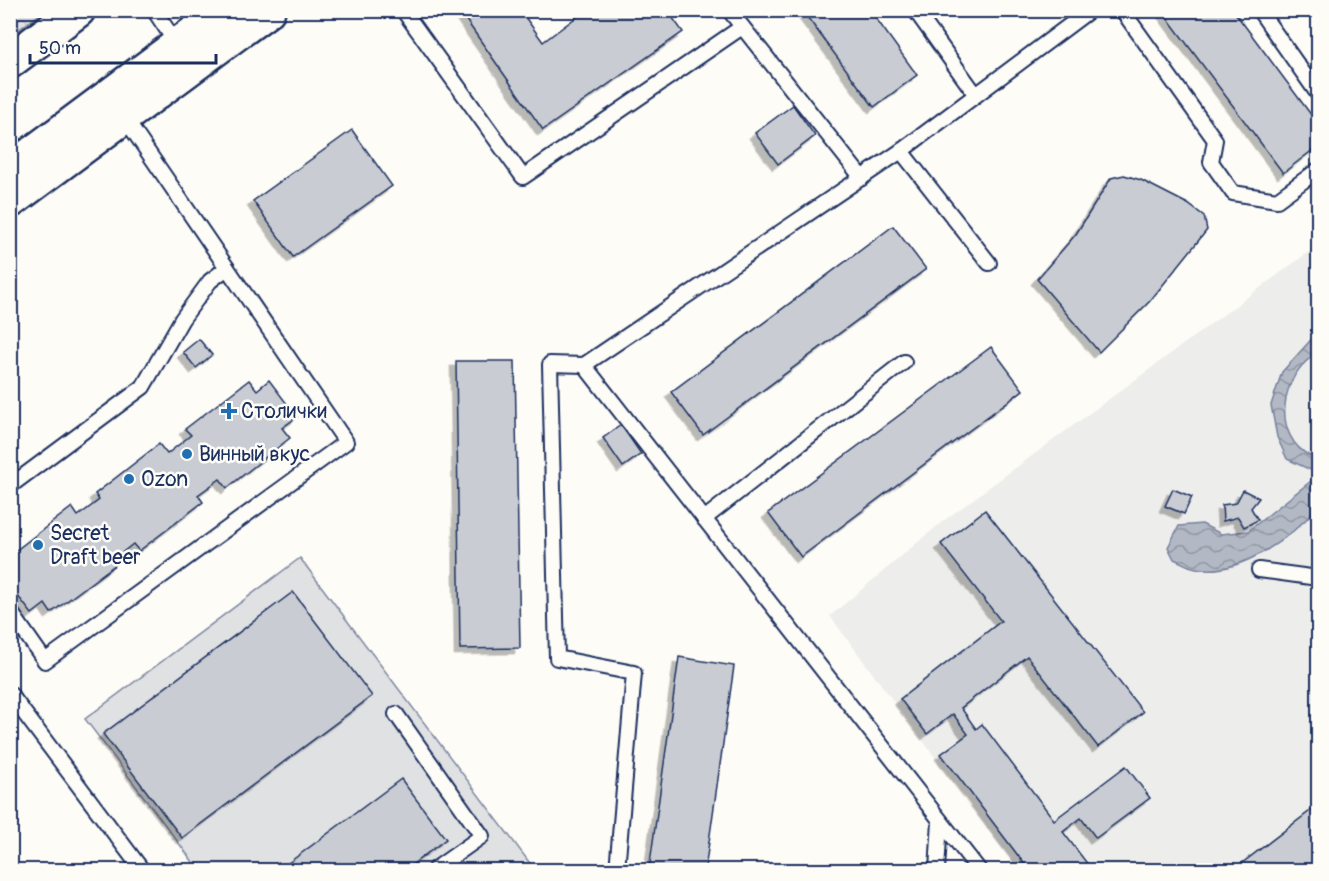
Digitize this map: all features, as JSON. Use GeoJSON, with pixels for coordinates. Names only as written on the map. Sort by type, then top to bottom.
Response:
{"type":"FeatureCollection","features":[{"type":"Feature","properties":{"kind":"main road"},"geometry":{"type":"LineString","coordinates":[[10,61],[78,10]]}},
{"type":"Feature","properties":{"kind":"main road"},"geometry":{"type":"LineString","coordinates":[[10,170],[225,10]]}},
{"type":"Feature","properties":{"kind":"main road"},"geometry":{"type":"LineString","coordinates":[[10,201],[268,10]]}},
{"type":"Feature","properties":{"kind":"lane"},"geometry":{"type":"LineString","coordinates":[[154,10],[178,46]]}},
{"type":"Feature","properties":{"kind":"lane"},"geometry":{"type":"LineString","coordinates":[[403,10],[523,177],[741,27]]}},
{"type":"Feature","properties":{"kind":"lane"},"geometry":{"type":"LineString","coordinates":[[729,10],[862,178]]}},
{"type":"Feature","properties":{"kind":"lane"},"geometry":{"type":"LineString","coordinates":[[915,10],[976,95]]}},
{"type":"Feature","properties":{"kind":"lane"},"geometry":{"type":"LineString","coordinates":[[617,870],[634,673],[557,658],[550,364],[584,365],[901,151],[1090,10]]}},
{"type":"Feature","properties":{"kind":"lane"},"geometry":{"type":"LineString","coordinates":[[1259,10],[1318,94]]}},
{"type":"Feature","properties":{"kind":"lane"},"geometry":{"type":"LineString","coordinates":[[1129,13],[1215,140],[1211,162],[1233,193],[1276,200],[1318,170]]}},
{"type":"Feature","properties":{"kind":"lane"},"geometry":{"type":"LineString","coordinates":[[10,611],[45,661],[346,442],[124,117]]}},
{"type":"Feature","properties":{"kind":"lane"},"geometry":{"type":"LineString","coordinates":[[901,151],[989,263]]}},
{"type":"Feature","properties":{"kind":"lane"},"geometry":{"type":"LineString","coordinates":[[10,486],[143,387],[182,319],[210,281],[227,268]]}},
{"type":"Feature","properties":{"kind":"lane"},"geometry":{"type":"LineString","coordinates":[[704,519],[904,362]]}},
{"type":"Feature","properties":{"kind":"lane"},"geometry":{"type":"LineString","coordinates":[[584,365],[979,870]]}},
{"type":"Feature","properties":{"kind":"lane"},"geometry":{"type":"LineString","coordinates":[[1259,570],[1318,578]]}},
{"type":"Feature","properties":{"kind":"lane"},"geometry":{"type":"LineString","coordinates":[[10,694],[142,870]]}},
{"type":"Feature","properties":{"kind":"lane"},"geometry":{"type":"LineString","coordinates":[[396,714],[482,836],[434,870]]}},
{"type":"Feature","properties":{"kind":"lane"},"geometry":{"type":"LineString","coordinates":[[937,870],[940,821]]}},
{"type":"Feature","properties":{"kind":"shaded area"},"geometry":{"type":"Polygon","coordinates":[[[1318,245],[1318,870],[1019,870],[830,616],[942,522],[1318,245]]]}},
{"type":"Feature","properties":{"kind":"green space"},"geometry":{"type":"Polygon","coordinates":[[[11,10],[44,10],[44,11],[11,35],[11,10]]]}},
{"type":"Feature","properties":{"kind":"green space"},"geometry":{"type":"Polygon","coordinates":[[[300,558],[535,870],[199,870],[85,719],[300,558]]]}},
{"type":"Feature","properties":{"kind":"water"},"geometry":{"type":"Polygon","coordinates":[[[1318,332],[1318,353],[1305,362],[1288,389],[1285,421],[1290,435],[1299,448],[1312,457],[1318,455],[1318,507],[1280,541],[1247,560],[1213,569],[1193,567],[1174,559],[1168,547],[1179,526],[1202,524],[1221,534],[1248,531],[1311,481],[1315,472],[1287,459],[1277,437],[1271,405],[1282,372],[1318,332]]]}},
{"type":"Feature","properties":{"kind":"building"},"geometry":{"type":"Polygon","coordinates":[[[459,10],[520,10],[543,42],[586,10],[667,10],[683,32],[543,130],[459,10]]]}},
{"type":"Feature","properties":{"kind":"building"},"geometry":{"type":"Polygon","coordinates":[[[802,10],[870,10],[917,75],[874,107],[802,10]]]}},
{"type":"Feature","properties":{"kind":"building"},"geometry":{"type":"Polygon","coordinates":[[[1164,10],[1233,10],[1318,124],[1318,146],[1283,173],[1163,12],[1164,10]]]}},
{"type":"Feature","properties":{"kind":"building"},"geometry":{"type":"Polygon","coordinates":[[[793,105],[815,136],[778,164],[755,133],[793,105]]]}},
{"type":"Feature","properties":{"kind":"building"},"geometry":{"type":"Polygon","coordinates":[[[352,130],[392,186],[293,257],[253,201],[352,130]]]}},
{"type":"Feature","properties":{"kind":"building"},"geometry":{"type":"Polygon","coordinates":[[[1124,175],[1141,180],[1188,204],[1204,216],[1207,230],[1150,301],[1099,352],[1037,279],[1076,234],[1111,178],[1124,175]]]}},
{"type":"Feature","properties":{"kind":"building"},"geometry":{"type":"Polygon","coordinates":[[[893,226],[926,269],[703,435],[671,392],[893,226]]]}},
{"type":"Feature","properties":{"kind":"building"},"geometry":{"type":"Polygon","coordinates":[[[199,339],[212,355],[196,368],[183,352],[199,339]]]}},
{"type":"Feature","properties":{"kind":"building"},"geometry":{"type":"Polygon","coordinates":[[[991,347],[1023,390],[801,557],[768,513],[991,347]]]}},
{"type":"Feature","properties":{"kind":"building"},"geometry":{"type":"Polygon","coordinates":[[[456,361],[515,361],[520,648],[460,649],[456,361]]]}},
{"type":"Feature","properties":{"kind":"building"},"geometry":{"type":"Polygon","coordinates":[[[249,380],[257,390],[269,380],[297,417],[282,428],[290,438],[227,488],[220,479],[198,495],[203,502],[139,551],[133,544],[113,560],[116,564],[51,613],[45,604],[32,614],[10,586],[10,568],[15,565],[10,555],[72,507],[78,516],[99,500],[95,494],[159,444],[167,454],[191,435],[185,429],[249,380]]]}},
{"type":"Feature","properties":{"kind":"building"},"geometry":{"type":"Polygon","coordinates":[[[621,425],[641,454],[623,467],[603,438],[621,425]]]}},
{"type":"Feature","properties":{"kind":"building"},"geometry":{"type":"Polygon","coordinates":[[[1173,489],[1192,497],[1184,514],[1165,506],[1173,489]]]}},
{"type":"Feature","properties":{"kind":"building"},"geometry":{"type":"Polygon","coordinates":[[[1243,490],[1259,498],[1251,508],[1258,520],[1244,527],[1238,517],[1223,521],[1222,505],[1236,503],[1243,490]]]}},
{"type":"Feature","properties":{"kind":"building"},"geometry":{"type":"Polygon","coordinates":[[[985,510],[1143,712],[1098,747],[1027,656],[961,708],[976,729],[982,724],[1054,820],[1126,766],[1150,798],[1096,838],[1081,818],[1063,832],[1089,866],[1083,870],[1029,870],[941,754],[968,734],[953,714],[927,734],[900,699],[1001,621],[941,544],[985,510]]]}},
{"type":"Feature","properties":{"kind":"building"},"geometry":{"type":"Polygon","coordinates":[[[293,592],[372,696],[182,838],[103,734],[293,592]]]}},
{"type":"Feature","properties":{"kind":"building"},"geometry":{"type":"Polygon","coordinates":[[[679,657],[734,666],[705,870],[649,870],[679,657]]]}},
{"type":"Feature","properties":{"kind":"building"},"geometry":{"type":"Polygon","coordinates":[[[401,779],[446,839],[405,870],[279,870],[401,779]]]}},
{"type":"Feature","properties":{"kind":"building"},"geometry":{"type":"Polygon","coordinates":[[[1318,805],[1318,870],[1233,870],[1318,805]]]}},
{"type":"Feature","properties":{"kind":"place","name":"Столички"},"geometry":{"type":"Point","coordinates":[229,411]}},
{"type":"Feature","properties":{"kind":"place","name":"Винный вкус"},"geometry":{"type":"Point","coordinates":[187,454]}},
{"type":"Feature","properties":{"kind":"place","name":"Ozon"},"geometry":{"type":"Point","coordinates":[129,479]}},
{"type":"Feature","properties":{"kind":"place","name":"Secret Draft beer"},"geometry":{"type":"Point","coordinates":[38,545]}}]}
